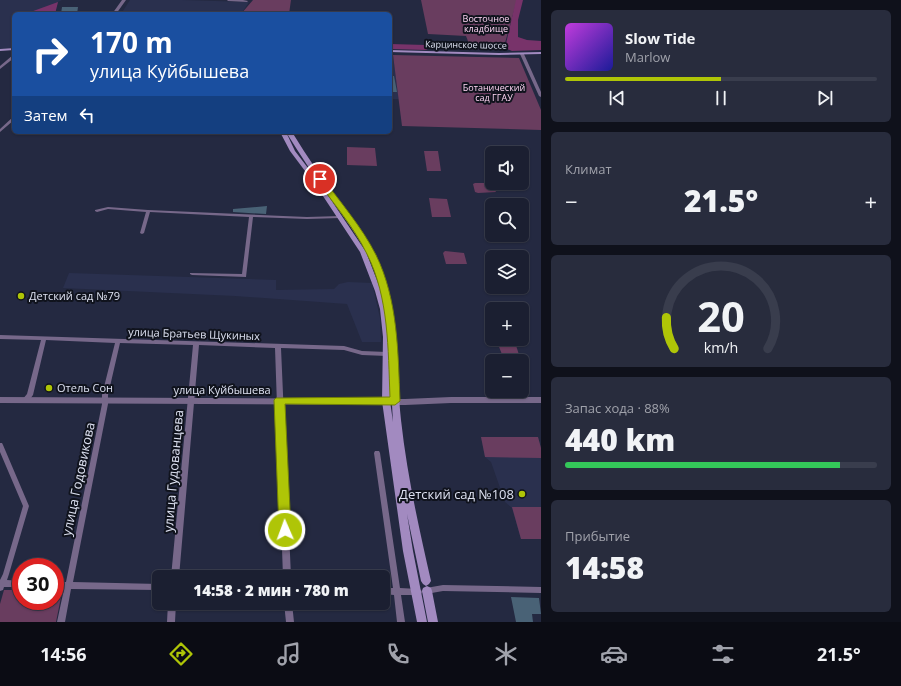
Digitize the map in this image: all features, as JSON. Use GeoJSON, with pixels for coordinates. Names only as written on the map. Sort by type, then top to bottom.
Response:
{"type":"FeatureCollection","features":[{"type":"Feature","properties":{"kind":"main road"},"geometry":{"type":"LineString","coordinates":[[0,50],[12,49]]}},
{"type":"Feature","properties":{"kind":"main road","name":"Карцинское шоссе"},"geometry":{"type":"LineString","coordinates":[[392,52],[523,55],[541,54]]}},
{"type":"Feature","properties":{"kind":"main road"},"geometry":{"type":"LineString","coordinates":[[284,134],[356,230],[371,254],[378,270],[387,301],[392,332],[391,401],[400,439],[433,622]]}},
{"type":"Feature","properties":{"kind":"main road"},"geometry":{"type":"LineString","coordinates":[[290,134],[296,150],[363,252],[378,291],[383,309],[391,401],[408,551],[422,622]]}},
{"type":"Feature","properties":{"kind":"street"},"geometry":{"type":"LineString","coordinates":[[115,12],[124,0]]}},
{"type":"Feature","properties":{"kind":"street"},"geometry":{"type":"LineString","coordinates":[[228,0],[247,1]]}},
{"type":"Feature","properties":{"kind":"street"},"geometry":{"type":"LineString","coordinates":[[523,55],[541,96]]}},
{"type":"Feature","properties":{"kind":"street"},"geometry":{"type":"LineString","coordinates":[[0,68],[12,58]]}},
{"type":"Feature","properties":{"kind":"street"},"geometry":{"type":"LineString","coordinates":[[0,131],[12,120]]}},
{"type":"Feature","properties":{"kind":"street"},"geometry":{"type":"LineString","coordinates":[[97,211],[108,208],[251,216],[340,217]]}},
{"type":"Feature","properties":{"kind":"street"},"geometry":{"type":"LineString","coordinates":[[142,233],[148,211]]}},
{"type":"Feature","properties":{"kind":"street"},"geometry":{"type":"LineString","coordinates":[[192,274],[244,276],[251,216]]}},
{"type":"Feature","properties":{"kind":"street","name":"улица Братьев Щукиных"},"geometry":{"type":"LineString","coordinates":[[0,337],[344,348],[362,354],[387,354]]}},
{"type":"Feature","properties":{"kind":"street"},"geometry":{"type":"LineString","coordinates":[[25,400],[30,394],[44,338]]}},
{"type":"Feature","properties":{"kind":"street","name":"улица Годовикова"},"geometry":{"type":"LineString","coordinates":[[61,622],[106,400],[105,396],[118,341]]}},
{"type":"Feature","properties":{"kind":"street","name":"улица Гудованцева"},"geometry":{"type":"LineString","coordinates":[[176,570],[196,344]]}},
{"type":"Feature","properties":{"kind":"street"},"geometry":{"type":"LineString","coordinates":[[278,347],[287,570]]}},
{"type":"Feature","properties":{"kind":"street","name":"улица Куйбышева"},"geometry":{"type":"LineString","coordinates":[[0,400],[541,400]]}},
{"type":"Feature","properties":{"kind":"street"},"geometry":{"type":"LineString","coordinates":[[0,445],[26,506],[1,585],[12,584]]}},
{"type":"Feature","properties":{"kind":"street"},"geometry":{"type":"LineString","coordinates":[[377,453],[401,622]]}},
{"type":"Feature","properties":{"kind":"street"},"geometry":{"type":"LineString","coordinates":[[64,586],[152,587]]}},
{"type":"Feature","properties":{"kind":"street"},"geometry":{"type":"LineString","coordinates":[[390,590],[416,592],[426,586],[443,588],[541,590]]}},
{"type":"Feature","properties":{"kind":"street"},"geometry":{"type":"LineString","coordinates":[[171,622],[172,610]]}},
{"type":"Feature","properties":{"kind":"street"},"geometry":{"type":"LineString","coordinates":[[289,610],[290,622]]}},
{"type":"Feature","properties":{"kind":"shaded area"},"geometry":{"type":"Polygon","coordinates":[[[0,0],[62,0],[58,2],[56,12],[12,12],[12,48],[0,49],[0,0]]]}},
{"type":"Feature","properties":{"kind":"shaded area"},"geometry":{"type":"Polygon","coordinates":[[[130,0],[249,2],[242,12],[122,12],[130,0]]]}},
{"type":"Feature","properties":{"kind":"shaded area"},"geometry":{"type":"Polygon","coordinates":[[[516,0],[523,0],[518,20],[518,37],[527,40],[541,41],[541,50],[512,51],[505,48],[516,0]]]}},
{"type":"Feature","properties":{"kind":"shaded area"},"geometry":{"type":"Polygon","coordinates":[[[58,2],[56,12],[30,12],[58,2]]]}},
{"type":"Feature","properties":{"kind":"shaded area"},"geometry":{"type":"Polygon","coordinates":[[[392,44],[426,45],[427,50],[392,49],[392,44]]]}},
{"type":"Feature","properties":{"kind":"shaded area"},"geometry":{"type":"Polygon","coordinates":[[[392,55],[393,55],[399,99],[392,99],[392,55]]]}},
{"type":"Feature","properties":{"kind":"shaded area"},"geometry":{"type":"Polygon","coordinates":[[[69,273],[276,280],[276,290],[334,289],[339,284],[348,282],[372,283],[380,318],[381,342],[362,342],[347,304],[235,296],[63,288],[69,273]]]}},
{"type":"Feature","properties":{"kind":"shaded area","name":"Детский сад №108"},"geometry":{"type":"Polygon","coordinates":[[[481,437],[538,437],[541,448],[541,539],[521,539],[512,508],[505,502],[491,462],[485,457],[481,437]]]}},
{"type":"Feature","properties":{"kind":"green space"},"geometry":{"type":"Polygon","coordinates":[[[253,0],[291,0],[289,12],[243,12],[253,0]]]}},
{"type":"Feature","properties":{"kind":"green space","name":"Восточное кладбище"},"geometry":{"type":"Polygon","coordinates":[[[421,0],[517,0],[503,50],[471,49],[466,36],[428,34],[421,0]]]}},
{"type":"Feature","properties":{"kind":"green space","name":"Ботанический сад ГГАУ"},"geometry":{"type":"Polygon","coordinates":[[[393,55],[519,58],[541,110],[541,130],[402,126],[393,55]]]}},
{"type":"Feature","properties":{"kind":"green space"},"geometry":{"type":"Polygon","coordinates":[[[347,147],[375,148],[377,166],[347,165],[347,147]]]}},
{"type":"Feature","properties":{"kind":"green space"},"geometry":{"type":"Polygon","coordinates":[[[424,151],[438,151],[441,171],[427,171],[424,151]]]}},
{"type":"Feature","properties":{"kind":"green space"},"geometry":{"type":"Polygon","coordinates":[[[485,183],[485,190],[495,190],[496,192],[475,192],[473,184],[485,183]]]}},
{"type":"Feature","properties":{"kind":"green space"},"geometry":{"type":"Polygon","coordinates":[[[429,198],[447,199],[451,217],[432,217],[429,198]]]}},
{"type":"Feature","properties":{"kind":"green space"},"geometry":{"type":"Polygon","coordinates":[[[445,251],[464,253],[467,264],[446,264],[443,253],[445,251]]]}},
{"type":"Feature","properties":{"kind":"green space"},"geometry":{"type":"Polygon","coordinates":[[[499,346],[516,346],[519,354],[502,354],[499,346]]]}},
{"type":"Feature","properties":{"kind":"green space"},"geometry":{"type":"Polygon","coordinates":[[[481,437],[538,437],[541,448],[541,458],[485,457],[481,437]]]}},
{"type":"Feature","properties":{"kind":"green space"},"geometry":{"type":"Polygon","coordinates":[[[512,507],[541,507],[541,539],[521,539],[512,507]]]}},
{"type":"Feature","properties":{"kind":"green space"},"geometry":{"type":"Polygon","coordinates":[[[4,590],[12,590],[12,610],[58,610],[56,622],[0,622],[0,604],[4,590]]]}},
{"type":"Feature","properties":{"kind":"building"},"geometry":{"type":"Polygon","coordinates":[[[62,7],[78,7],[77,12],[61,12],[62,7]]]}},
{"type":"Feature","properties":{"kind":"building"},"geometry":{"type":"Polygon","coordinates":[[[392,76],[394,76],[397,92],[392,92],[392,76]]]}},
{"type":"Feature","properties":{"kind":"building"},"geometry":{"type":"Polygon","coordinates":[[[267,206],[266,214],[233,212],[233,209],[267,206]]]}},
{"type":"Feature","properties":{"kind":"building"},"geometry":{"type":"Polygon","coordinates":[[[511,597],[539,598],[541,614],[532,614],[533,622],[516,622],[511,597]]]}},
{"type":"Feature","properties":{"kind":"place","name":"Детский сад №79"},"geometry":{"type":"Point","coordinates":[21,296]}},
{"type":"Feature","properties":{"kind":"place","name":"Отель Сон"},"geometry":{"type":"Point","coordinates":[49,388]}},
{"type":"Feature","properties":{"kind":"place","name":"Детский сад №108"},"geometry":{"type":"Point","coordinates":[522,494]}},
{"type":"Feature","properties":{"kind":"route"},"geometry":{"type":"LineString","coordinates":[[285,530],[280,400],[367,402],[395,401],[394,347],[387,301],[378,270],[371,254],[356,230],[320,179]]}}]}
